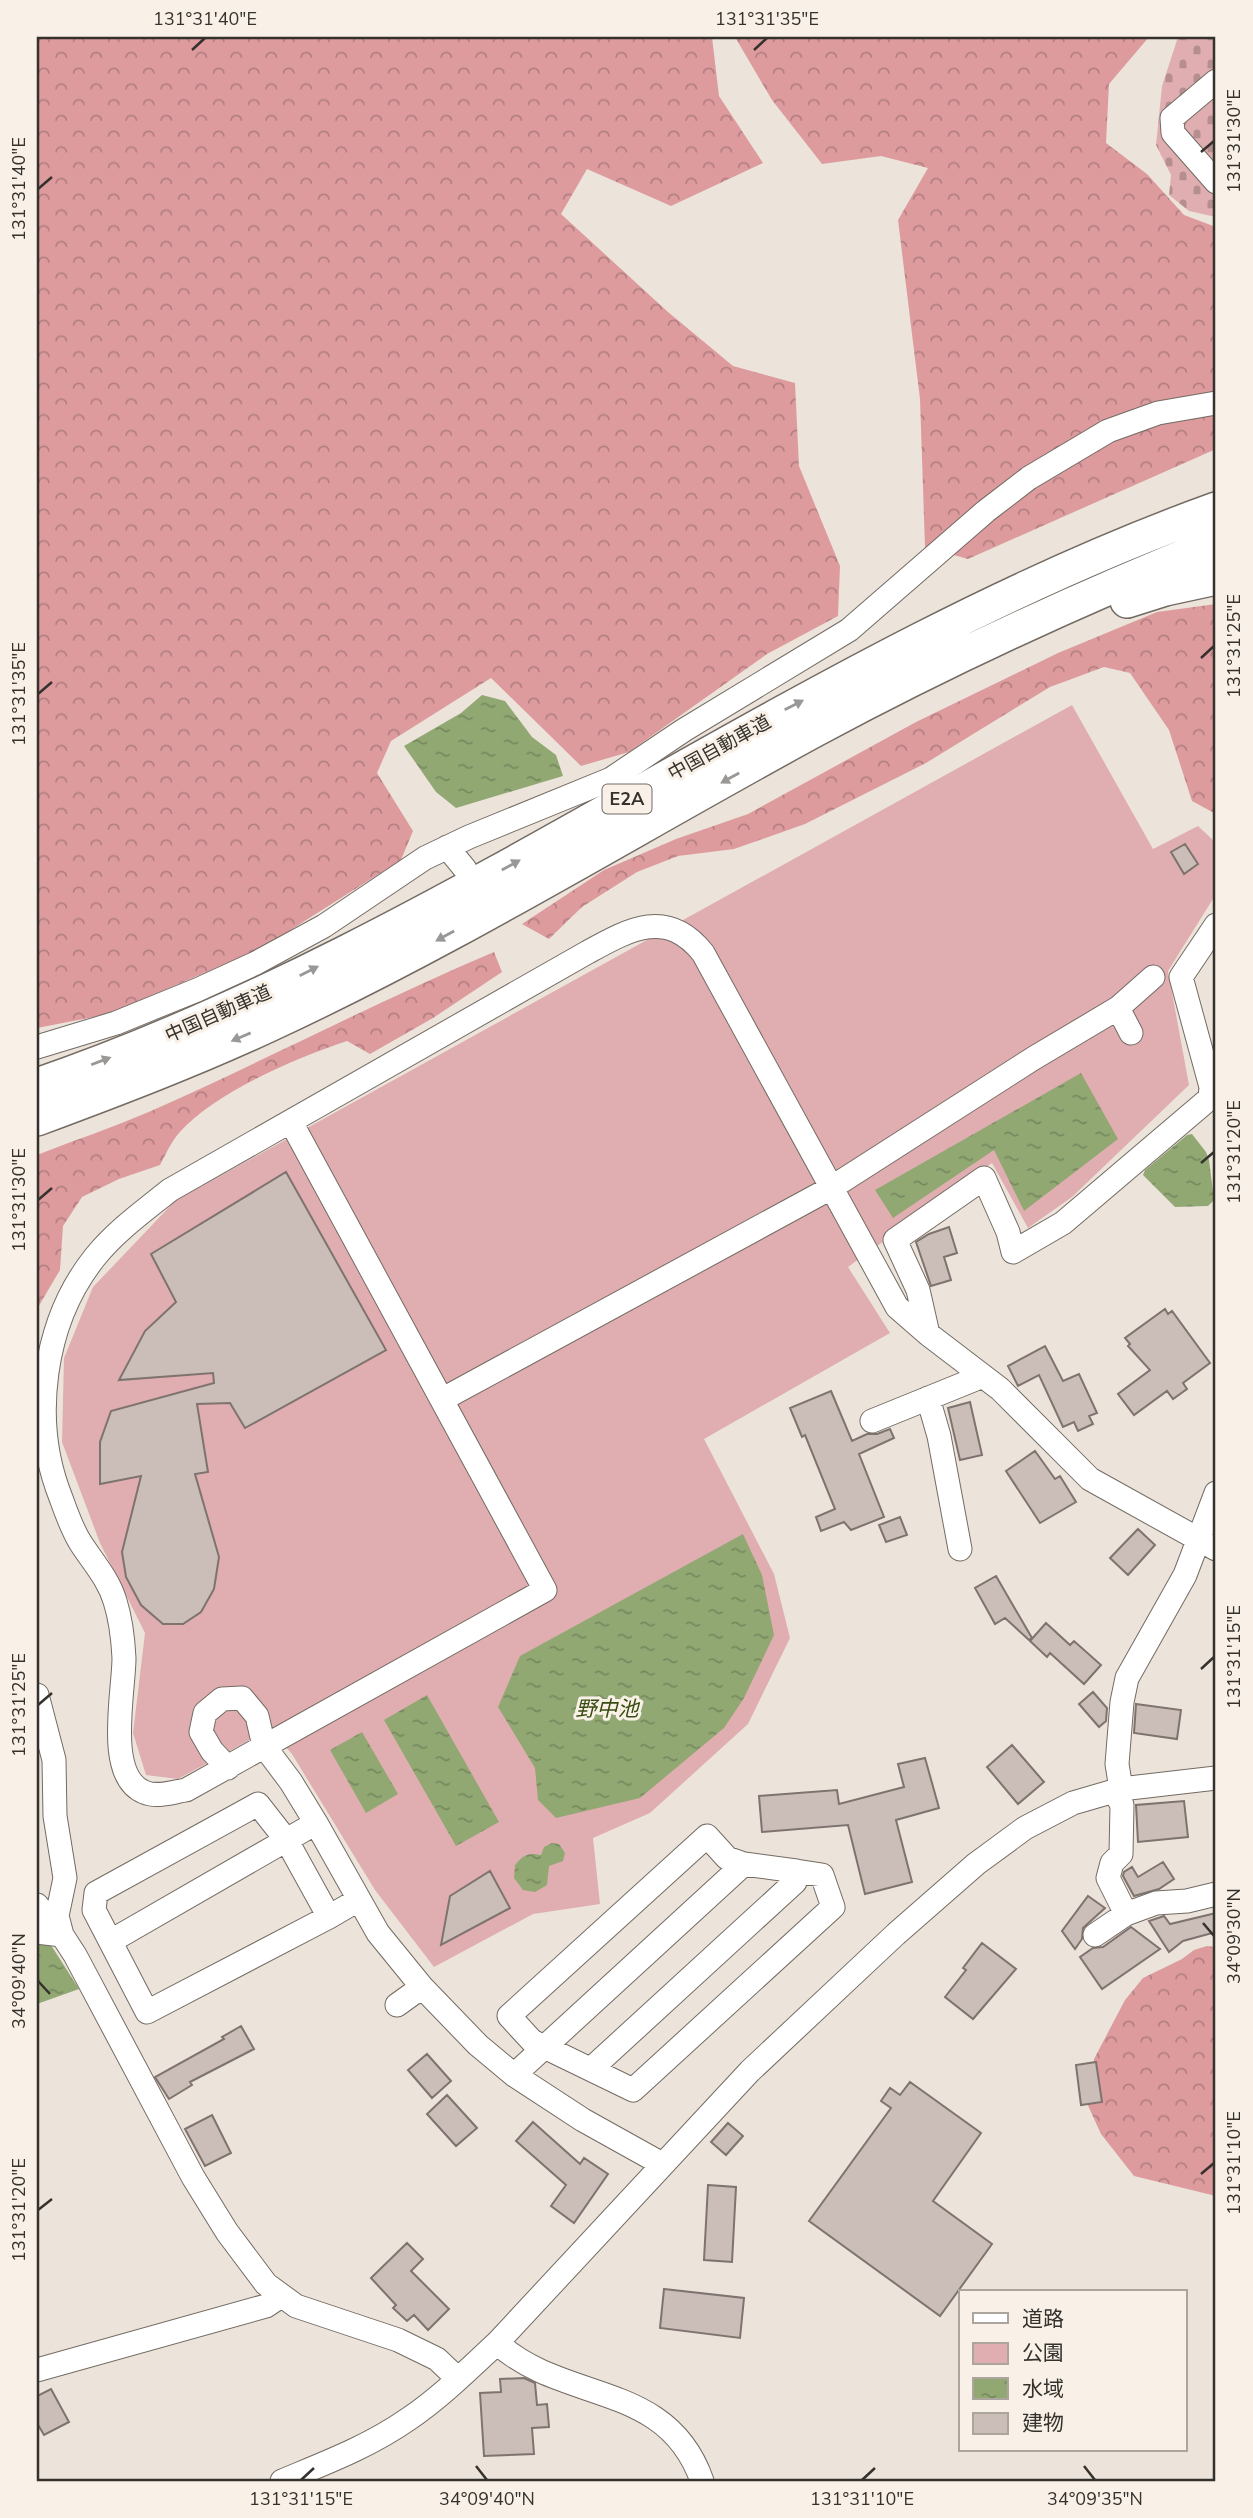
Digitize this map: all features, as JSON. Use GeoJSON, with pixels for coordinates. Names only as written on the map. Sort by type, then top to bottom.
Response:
{"type":"FeatureCollection","features":[{"type":"Feature","properties":{"kind":"highway"},"geometry":{"type":"LineString","coordinates":[[1065,569],[1169,517],[1216,497]]}},
{"type":"Feature","properties":{"kind":"highway","name":"中国自動車道"},"geometry":{"type":"LineString","coordinates":[[37,1084],[162,1037],[256,997],[386,933],[553,842],[785,709],[1065,569],[1216,509]]}},
{"type":"Feature","properties":{"kind":"highway","name":"中国自動車道"},"geometry":{"type":"LineString","coordinates":[[37,1119],[269,1025],[412,954],[817,729],[1073,603],[1216,543]]}},
{"type":"Feature","properties":{"kind":"highway"},"geometry":{"type":"LineString","coordinates":[[920,677],[1165,589],[1216,578]]}},
{"type":"Feature","properties":{"kind":"street"},"geometry":{"type":"LineString","coordinates":[[1216,80],[1172,118],[1173,133],[1216,182]]}},
{"type":"Feature","properties":{"kind":"street"},"geometry":{"type":"LineString","coordinates":[[37,1047],[116,1023],[256,963],[324,926],[425,858],[611,779],[684,730],[849,629],[986,511],[1029,478],[1108,431],[1158,412],[1216,403]]}},
{"type":"Feature","properties":{"kind":"street"},"geometry":{"type":"LineString","coordinates":[[447,847],[465,869]]}},
{"type":"Feature","properties":{"kind":"street"},"geometry":{"type":"LineString","coordinates":[[928,1335],[918,1290],[895,1240],[984,1178],[1008,1232],[1013,1252],[1063,1223],[1210,1098],[1211,1087],[1181,977],[1216,925]]}},
{"type":"Feature","properties":{"kind":"street"},"geometry":{"type":"LineString","coordinates":[[292,1122],[545,1590],[186,1790],[161,1795],[144,1792],[131,1782],[124,1770],[120,1748],[124,1660],[122,1628],[109,1587],[79,1539],[48,1460],[44,1395],[49,1357],[69,1301],[94,1258],[125,1226],[170,1190],[622,933],[645,926],[670,928],[690,937],[703,953],[897,1307],[928,1335],[1000,1389],[1090,1479],[1207,1545]]}},
{"type":"Feature","properties":{"kind":"street"},"geometry":{"type":"LineString","coordinates":[[443,1399],[831,1188],[1034,1058],[1118,1008],[1153,977]]}},
{"type":"Feature","properties":{"kind":"street"},"geometry":{"type":"LineString","coordinates":[[1118,1008],[1131,1033]]}},
{"type":"Feature","properties":{"kind":"street"},"geometry":{"type":"LineString","coordinates":[[872,1421],[983,1376]]}},
{"type":"Feature","properties":{"kind":"street"},"geometry":{"type":"LineString","coordinates":[[928,1398],[939,1436],[960,1549]]}},
{"type":"Feature","properties":{"kind":"street"},"geometry":{"type":"LineString","coordinates":[[1126,1914],[1108,1878],[1112,1863],[1121,1854],[1122,1805],[1118,1790],[1117,1764],[1122,1702],[1127,1678],[1185,1575],[1207,1545],[1216,1493]]}},
{"type":"Feature","properties":{"kind":"street"},"geometry":{"type":"LineString","coordinates":[[37,1695],[54,1760],[55,1816],[65,1878],[57,1916],[62,1935]]}},
{"type":"Feature","properties":{"kind":"street"},"geometry":{"type":"LineString","coordinates":[[228,1768],[212,1751],[201,1732],[205,1713],[222,1699],[242,1698],[257,1716],[264,1746],[291,1782],[316,1823],[378,1933],[422,1987],[478,2045],[514,2075],[583,2120],[662,2164]]}},
{"type":"Feature","properties":{"kind":"street"},"geometry":{"type":"LineString","coordinates":[[282,2481],[358,2449],[408,2420],[458,2379],[497,2343],[750,2071],[976,1864],[1025,1828],[1073,1803],[1118,1790],[1216,1778]]}},
{"type":"Feature","properties":{"kind":"street"},"geometry":{"type":"LineString","coordinates":[[328,1917],[287,1841],[258,1804],[96,1893],[94,1910],[147,2012],[328,1917],[358,1900]]}},
{"type":"Feature","properties":{"kind":"street"},"geometry":{"type":"LineString","coordinates":[[111,1941],[316,1823]]}},
{"type":"Feature","properties":{"kind":"street"},"geometry":{"type":"LineString","coordinates":[[707,1836],[727,1858],[744,1864],[796,1871],[822,1875],[833,1907],[633,2090],[532,2041],[509,2016],[707,1836]]}},
{"type":"Feature","properties":{"kind":"street"},"geometry":{"type":"LineString","coordinates":[[514,2075],[744,1864]]}},
{"type":"Feature","properties":{"kind":"street"},"geometry":{"type":"LineString","coordinates":[[591,2069],[795,1882],[796,1871]]}},
{"type":"Feature","properties":{"kind":"street"},"geometry":{"type":"LineString","coordinates":[[1095,1935],[1126,1914],[1156,1903],[1216,1894]]}},
{"type":"Feature","properties":{"kind":"street"},"geometry":{"type":"LineString","coordinates":[[37,1905],[62,1935],[193,2177],[226,2232],[267,2284],[296,2306],[398,2340],[437,2359],[458,2379]]}},
{"type":"Feature","properties":{"kind":"street"},"geometry":{"type":"LineString","coordinates":[[37,1931],[62,1935]]}},
{"type":"Feature","properties":{"kind":"street"},"geometry":{"type":"LineString","coordinates":[[397,2005],[422,1987]]}},
{"type":"Feature","properties":{"kind":"street"},"geometry":{"type":"LineString","coordinates":[[37,2370],[265,2306],[281,2297]]}},
{"type":"Feature","properties":{"kind":"street"},"geometry":{"type":"LineString","coordinates":[[497,2343],[514,2358],[548,2375],[625,2401],[654,2417],[678,2436],[696,2464],[702,2481]]}},
{"type":"Feature","properties":{"kind":"green space"},"geometry":{"type":"Polygon","coordinates":[[[37,37],[712,37],[719,96],[763,163],[671,206],[587,169],[561,214],[668,312],[733,366],[795,383],[799,466],[840,566],[838,616],[767,654],[629,752],[581,766],[491,678],[391,741],[377,773],[413,831],[401,860],[262,948],[109,1014],[37,1028],[37,37]]]}},
{"type":"Feature","properties":{"kind":"green space"},"geometry":{"type":"Polygon","coordinates":[[[735,37],[1149,37],[1109,84],[1106,143],[1147,174],[1184,215],[1216,227],[1216,449],[968,559],[925,547],[920,399],[898,220],[928,168],[881,156],[822,164],[772,100],[735,37]]]}},
{"type":"Feature","properties":{"kind":"green space"},"geometry":{"type":"Polygon","coordinates":[[[1178,37],[1216,37],[1216,217],[1189,211],[1169,195],[1171,175],[1156,145],[1162,86],[1178,37]]]}},
{"type":"Feature","properties":{"kind":"green space"},"geometry":{"type":"Polygon","coordinates":[[[1216,604],[1216,814],[1192,801],[1169,730],[1130,673],[1104,667],[1050,687],[926,763],[805,824],[734,849],[678,856],[637,872],[582,907],[549,939],[522,924],[604,870],[676,839],[748,814],[916,722],[1058,653],[1157,612],[1216,604]]]}},
{"type":"Feature","properties":{"kind":"green space"},"geometry":{"type":"Polygon","coordinates":[[[1072,705],[1153,849],[1198,826],[1216,843],[1216,894],[1168,971],[1189,1085],[1072,1197],[1028,1228],[992,1163],[848,1267],[890,1333],[704,1439],[774,1574],[790,1638],[748,1724],[650,1813],[593,1838],[600,1904],[533,1914],[434,1967],[375,1890],[292,1754],[270,1729],[178,1779],[146,1775],[133,1733],[145,1633],[100,1543],[62,1442],[64,1358],[93,1287],[175,1201],[1072,705]]]}},
{"type":"Feature","properties":{"kind":"green space"},"geometry":{"type":"Polygon","coordinates":[[[494,952],[502,972],[433,1018],[370,1054],[347,1041],[257,1078],[194,1118],[176,1137],[160,1165],[119,1179],[82,1197],[63,1226],[60,1270],[37,1309],[37,1155],[151,1111],[494,952]]]}},
{"type":"Feature","properties":{"kind":"green space"},"geometry":{"type":"Polygon","coordinates":[[[1207,1946],[1216,1947],[1216,2196],[1134,2176],[1101,2134],[1086,2101],[1092,2086],[1094,2059],[1125,2000],[1143,1978],[1182,1959],[1194,1950],[1207,1946]]]}},
{"type":"Feature","properties":{"kind":"water"},"geometry":{"type":"Polygon","coordinates":[[[482,695],[505,701],[532,737],[556,755],[563,776],[456,808],[436,792],[404,746],[461,713],[482,695]]]}},
{"type":"Feature","properties":{"kind":"water"},"geometry":{"type":"Polygon","coordinates":[[[1081,1073],[1118,1139],[1024,1211],[994,1150],[893,1218],[875,1190],[1081,1073]]]}},
{"type":"Feature","properties":{"kind":"water"},"geometry":{"type":"Polygon","coordinates":[[[1192,1134],[1209,1160],[1214,1200],[1208,1206],[1175,1207],[1143,1175],[1145,1170],[1187,1135],[1192,1134]]]}},
{"type":"Feature","properties":{"kind":"water","name":"野中池"},"geometry":{"type":"Polygon","coordinates":[[[743,1534],[762,1575],[774,1635],[744,1698],[724,1728],[640,1798],[556,1818],[538,1800],[535,1768],[498,1707],[520,1656],[743,1534]]]}},
{"type":"Feature","properties":{"kind":"water"},"geometry":{"type":"Polygon","coordinates":[[[427,1695],[499,1822],[456,1846],[384,1720],[427,1695]]]}},
{"type":"Feature","properties":{"kind":"water"},"geometry":{"type":"Polygon","coordinates":[[[362,1732],[398,1794],[366,1813],[330,1750],[362,1732]]]}},
{"type":"Feature","properties":{"kind":"water"},"geometry":{"type":"Polygon","coordinates":[[[552,1843],[559,1844],[565,1853],[563,1861],[549,1866],[547,1885],[535,1892],[523,1890],[514,1878],[515,1865],[526,1855],[541,1855],[544,1847],[552,1843]]]}},
{"type":"Feature","properties":{"kind":"water"},"geometry":{"type":"Polygon","coordinates":[[[37,1939],[49,1942],[79,1989],[37,2004],[37,1939]]]}},
{"type":"Feature","properties":{"kind":"building"},"geometry":{"type":"Polygon","coordinates":[[[1185,844],[1198,864],[1184,874],[1171,852],[1185,844]]]}},
{"type":"Feature","properties":{"kind":"building"},"geometry":{"type":"Polygon","coordinates":[[[286,1172],[386,1350],[245,1428],[230,1403],[197,1404],[208,1472],[195,1474],[219,1557],[214,1589],[201,1612],[183,1624],[163,1624],[141,1605],[126,1577],[122,1552],[141,1476],[100,1484],[100,1442],[111,1411],[214,1383],[213,1373],[119,1380],[145,1331],[176,1302],[151,1254],[286,1172]]]}},
{"type":"Feature","properties":{"kind":"building"},"geometry":{"type":"Polygon","coordinates":[[[949,1227],[957,1253],[944,1257],[951,1280],[931,1286],[916,1242],[949,1227]]]}},
{"type":"Feature","properties":{"kind":"building"},"geometry":{"type":"Polygon","coordinates":[[[1165,1309],[1168,1314],[1172,1311],[1210,1363],[1183,1383],[1187,1389],[1173,1399],[1167,1391],[1134,1415],[1118,1394],[1150,1370],[1128,1346],[1130,1344],[1125,1338],[1165,1309]]]}},
{"type":"Feature","properties":{"kind":"building"},"geometry":{"type":"Polygon","coordinates":[[[1045,1346],[1063,1381],[1079,1374],[1097,1413],[1089,1416],[1093,1424],[1078,1431],[1074,1422],[1063,1427],[1039,1375],[1018,1386],[1008,1366],[1045,1346]]]}},
{"type":"Feature","properties":{"kind":"building"},"geometry":{"type":"Polygon","coordinates":[[[831,1391],[852,1441],[867,1434],[877,1434],[890,1429],[894,1438],[859,1454],[884,1517],[851,1530],[844,1522],[821,1531],[816,1517],[835,1509],[805,1435],[802,1437],[790,1408],[831,1391]]]}},
{"type":"Feature","properties":{"kind":"building"},"geometry":{"type":"Polygon","coordinates":[[[970,1402],[982,1455],[960,1460],[948,1408],[970,1402]]]}},
{"type":"Feature","properties":{"kind":"building"},"geometry":{"type":"Polygon","coordinates":[[[1035,1451],[1055,1479],[1060,1476],[1076,1502],[1040,1523],[1006,1471],[1035,1451]]]}},
{"type":"Feature","properties":{"kind":"building"},"geometry":{"type":"Polygon","coordinates":[[[900,1517],[907,1535],[886,1542],[879,1525],[900,1517]]]}},
{"type":"Feature","properties":{"kind":"building"},"geometry":{"type":"Polygon","coordinates":[[[1138,1529],[1155,1545],[1128,1575],[1110,1558],[1138,1529]]]}},
{"type":"Feature","properties":{"kind":"building"},"geometry":{"type":"Polygon","coordinates":[[[996,1576],[1032,1638],[1029,1640],[1005,1618],[995,1624],[975,1588],[996,1576]]]}},
{"type":"Feature","properties":{"kind":"building"},"geometry":{"type":"Polygon","coordinates":[[[1046,1623],[1070,1645],[1074,1641],[1101,1665],[1084,1684],[1050,1653],[1047,1657],[1030,1641],[1046,1623]]]}},
{"type":"Feature","properties":{"kind":"building"},"geometry":{"type":"Polygon","coordinates":[[[1093,1692],[1107,1708],[1106,1721],[1099,1727],[1079,1704],[1093,1692]]]}},
{"type":"Feature","properties":{"kind":"building"},"geometry":{"type":"Polygon","coordinates":[[[1136,1704],[1181,1710],[1177,1739],[1134,1733],[1136,1704]]]}},
{"type":"Feature","properties":{"kind":"building"},"geometry":{"type":"Polygon","coordinates":[[[1012,1745],[1044,1782],[1018,1804],[987,1767],[1012,1745]]]}},
{"type":"Feature","properties":{"kind":"building"},"geometry":{"type":"Polygon","coordinates":[[[925,1758],[939,1808],[896,1820],[912,1882],[865,1894],[848,1825],[762,1832],[759,1796],[837,1790],[839,1804],[904,1787],[898,1764],[925,1758]]]}},
{"type":"Feature","properties":{"kind":"building"},"geometry":{"type":"Polygon","coordinates":[[[1184,1801],[1188,1837],[1138,1842],[1136,1805],[1184,1801]]]}},
{"type":"Feature","properties":{"kind":"building"},"geometry":{"type":"Polygon","coordinates":[[[1163,1862],[1174,1879],[1159,1889],[1134,1896],[1123,1876],[1124,1872],[1132,1867],[1138,1877],[1163,1862]]]}},
{"type":"Feature","properties":{"kind":"building"},"geometry":{"type":"Polygon","coordinates":[[[490,1871],[510,1908],[441,1945],[450,1896],[490,1871]]]}},
{"type":"Feature","properties":{"kind":"building"},"geometry":{"type":"Polygon","coordinates":[[[1088,1896],[1105,1908],[1083,1928],[1082,1939],[1075,1949],[1062,1931],[1088,1896]]]}},
{"type":"Feature","properties":{"kind":"building"},"geometry":{"type":"Polygon","coordinates":[[[1216,1913],[1216,1932],[1183,1941],[1169,1952],[1149,1921],[1164,1916],[1170,1924],[1216,1913]]]}},
{"type":"Feature","properties":{"kind":"building"},"geometry":{"type":"Polygon","coordinates":[[[1131,1927],[1160,1949],[1102,1989],[1080,1957],[1093,1948],[1103,1947],[1131,1927]]]}},
{"type":"Feature","properties":{"kind":"building"},"geometry":{"type":"Polygon","coordinates":[[[982,1943],[1016,1969],[973,2019],[945,1997],[982,1943]]]}},
{"type":"Feature","properties":{"kind":"building"},"geometry":{"type":"Polygon","coordinates":[[[241,2026],[254,2049],[190,2082],[192,2085],[169,2099],[155,2077],[224,2039],[222,2037],[241,2026]]]}},
{"type":"Feature","properties":{"kind":"building"},"geometry":{"type":"Polygon","coordinates":[[[427,2054],[451,2081],[432,2098],[408,2070],[427,2054]]]}},
{"type":"Feature","properties":{"kind":"building"},"geometry":{"type":"Polygon","coordinates":[[[1096,2062],[1102,2102],[1081,2105],[1076,2065],[1096,2062]]]}},
{"type":"Feature","properties":{"kind":"building"},"geometry":{"type":"Polygon","coordinates":[[[910,2082],[981,2133],[933,2201],[992,2244],[940,2316],[809,2221],[891,2108],[881,2101],[890,2088],[900,2095],[910,2082]]]}},
{"type":"Feature","properties":{"kind":"building"},"geometry":{"type":"Polygon","coordinates":[[[447,2095],[477,2128],[456,2146],[427,2114],[447,2095]]]}},
{"type":"Feature","properties":{"kind":"building"},"geometry":{"type":"Polygon","coordinates":[[[212,2115],[231,2153],[205,2166],[185,2129],[212,2115]]]}},
{"type":"Feature","properties":{"kind":"building"},"geometry":{"type":"Polygon","coordinates":[[[533,2122],[580,2164],[584,2158],[608,2174],[574,2223],[551,2206],[566,2185],[516,2141],[533,2122]]]}},
{"type":"Feature","properties":{"kind":"building"},"geometry":{"type":"Polygon","coordinates":[[[728,2123],[743,2136],[726,2155],[711,2142],[728,2123]]]}},
{"type":"Feature","properties":{"kind":"building"},"geometry":{"type":"Polygon","coordinates":[[[708,2185],[736,2187],[732,2262],[704,2260],[708,2185]]]}},
{"type":"Feature","properties":{"kind":"building"},"geometry":{"type":"Polygon","coordinates":[[[407,2243],[423,2259],[411,2271],[449,2309],[428,2330],[414,2315],[407,2321],[393,2308],[396,2305],[371,2278],[407,2243]]]}},
{"type":"Feature","properties":{"kind":"building"},"geometry":{"type":"Polygon","coordinates":[[[664,2289],[744,2298],[740,2338],[660,2328],[664,2289]]]}},
{"type":"Feature","properties":{"kind":"building"},"geometry":{"type":"Polygon","coordinates":[[[524,2378],[535,2383],[537,2405],[547,2404],[549,2427],[532,2428],[534,2454],[484,2456],[480,2393],[501,2392],[500,2379],[524,2378]]]}},
{"type":"Feature","properties":{"kind":"building"},"geometry":{"type":"Polygon","coordinates":[[[51,2389],[69,2422],[44,2435],[37,2423],[37,2396],[51,2389]]]}}]}
